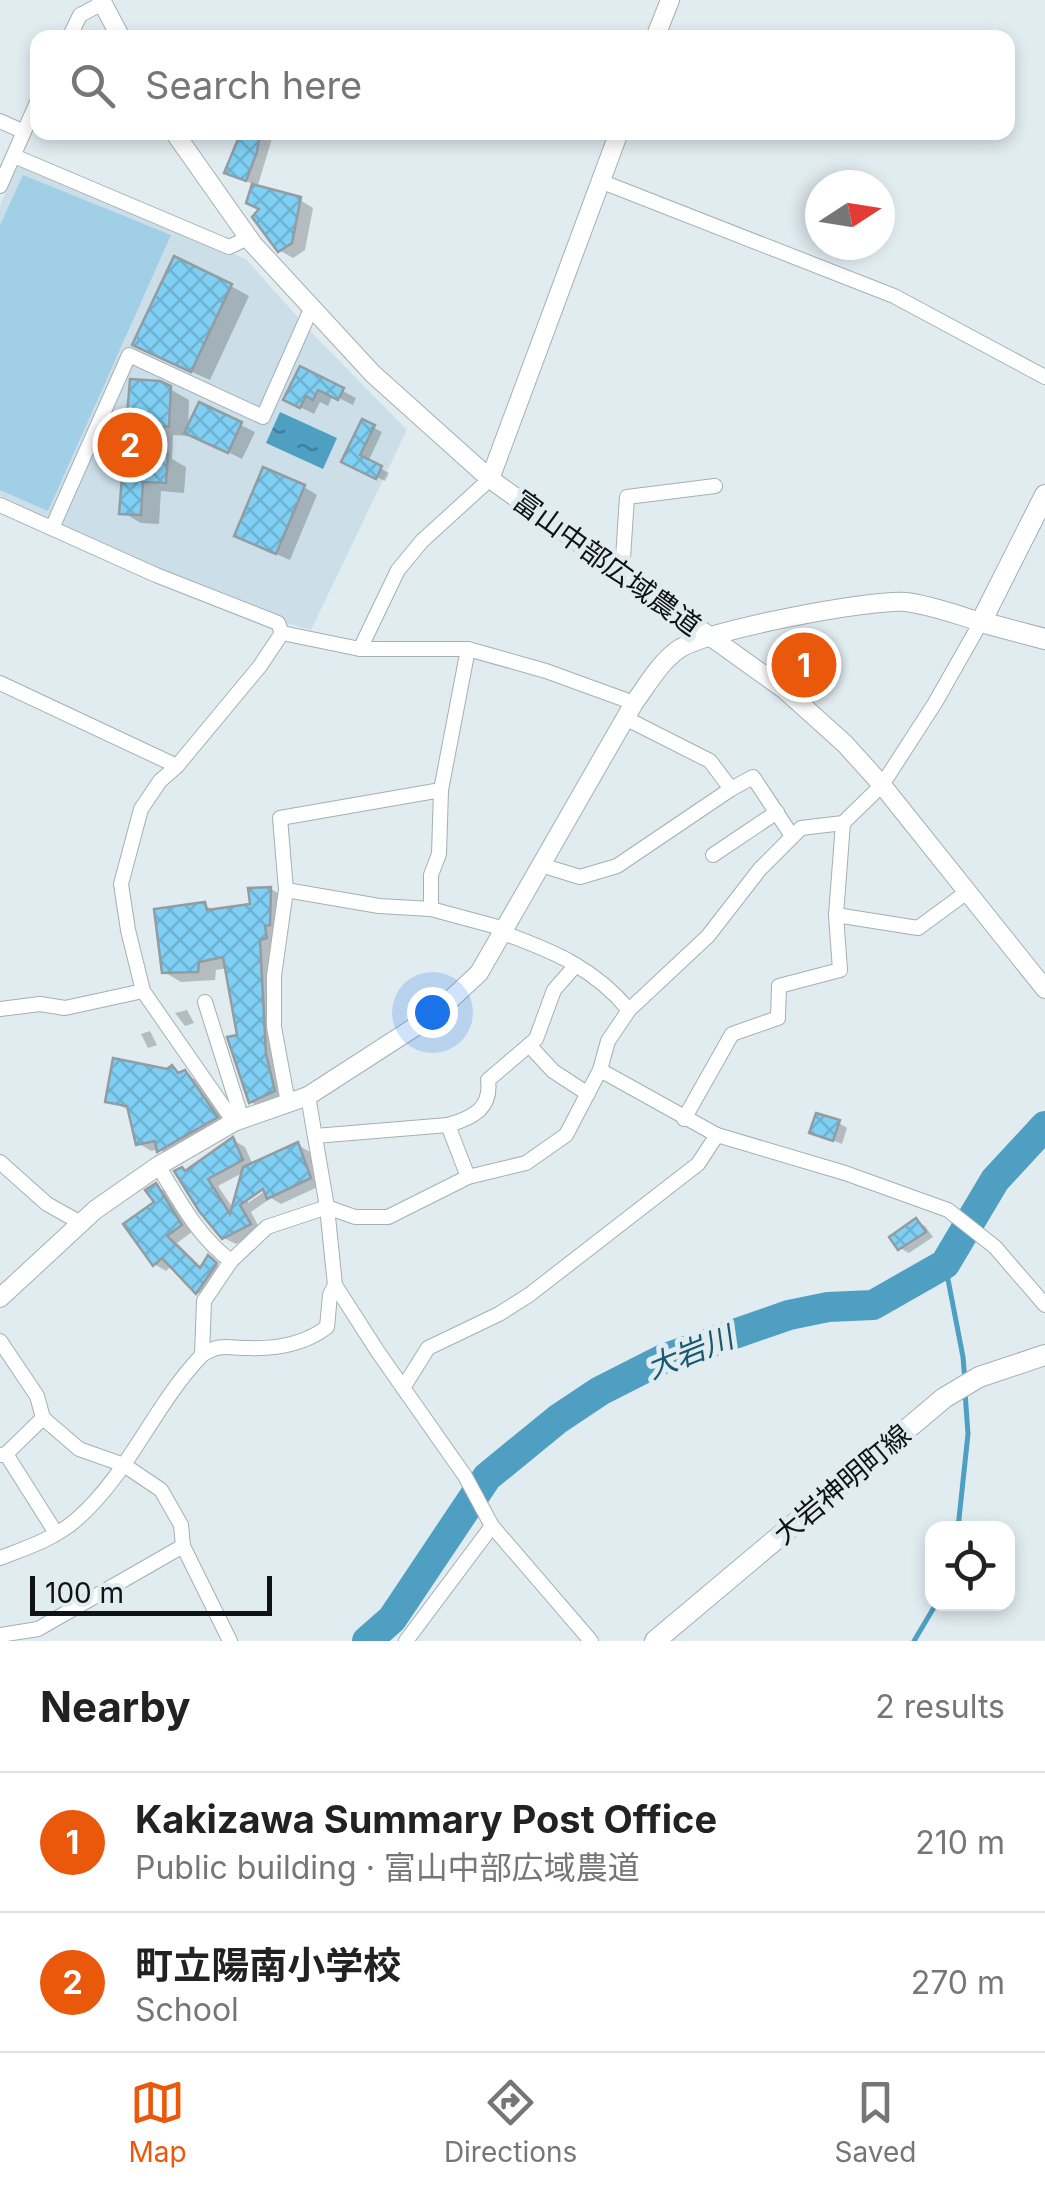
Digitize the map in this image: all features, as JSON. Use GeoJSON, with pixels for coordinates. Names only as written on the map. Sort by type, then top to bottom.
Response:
{"type":"FeatureCollection","features":[{"type":"Feature","properties":{"kind":"main road"},"geometry":{"type":"LineString","coordinates":[[1044,499],[981,622],[1045,639]]}},
{"type":"Feature","properties":{"kind":"main road","name":"大岩神明町線"},"geometry":{"type":"LineString","coordinates":[[655,1641],[944,1398],[979,1378],[1045,1355]]}},
{"type":"Feature","properties":{"kind":"street"},"geometry":{"type":"LineString","coordinates":[[658,30],[670,0]]}},
{"type":"Feature","properties":{"kind":"street"},"geometry":{"type":"LineString","coordinates":[[72,30],[80,15],[104,1],[117,30]]}},
{"type":"Feature","properties":{"kind":"street"},"geometry":{"type":"LineString","coordinates":[[0,186],[30,116]]}},
{"type":"Feature","properties":{"kind":"street"},"geometry":{"type":"LineString","coordinates":[[0,121],[22,131]]}},
{"type":"Feature","properties":{"kind":"street","name":"富山中部広域農道"},"geometry":{"type":"LineString","coordinates":[[180,140],[248,238],[373,374],[490,479],[785,690],[845,744],[1045,988]]}},
{"type":"Feature","properties":{"kind":"street"},"geometry":{"type":"LineString","coordinates":[[360,649],[398,570],[422,540],[490,479],[615,140]]}},
{"type":"Feature","properties":{"kind":"street"},"geometry":{"type":"LineString","coordinates":[[14,156],[229,246],[248,238]]}},
{"type":"Feature","properties":{"kind":"street"},"geometry":{"type":"LineString","coordinates":[[600,181],[894,296],[1045,378]]}},
{"type":"Feature","properties":{"kind":"street"},"geometry":{"type":"LineString","coordinates":[[52,528],[129,356],[263,417],[311,310]]}},
{"type":"Feature","properties":{"kind":"street"},"geometry":{"type":"LineString","coordinates":[[622,573],[627,497],[715,486]]}},
{"type":"Feature","properties":{"kind":"street"},"geometry":{"type":"LineString","coordinates":[[0,505],[156,575],[278,623],[282,634]]}},
{"type":"Feature","properties":{"kind":"street"},"geometry":{"type":"LineString","coordinates":[[0,1298],[81,1223],[158,1166],[238,1121],[308,1096],[435,1014],[480,974],[630,710],[664,662],[681,648],[710,636],[874,602],[908,602],[981,622],[882,786],[844,824],[801,828],[760,869],[708,936],[628,1010],[608,1041],[600,1070],[566,1134],[526,1163],[468,1177],[388,1217],[355,1217],[327,1207],[266,1227],[231,1262],[204,1301],[202,1354]]}},
{"type":"Feature","properties":{"kind":"street"},"geometry":{"type":"LineString","coordinates":[[282,634],[360,649],[468,648],[630,710],[710,760],[731,788]]}},
{"type":"Feature","properties":{"kind":"street"},"geometry":{"type":"LineString","coordinates":[[238,1121],[143,991],[122,884],[141,809],[282,634]]}},
{"type":"Feature","properties":{"kind":"street"},"geometry":{"type":"LineString","coordinates":[[431,909],[432,875],[439,854],[441,790],[468,648]]}},
{"type":"Feature","properties":{"kind":"street"},"geometry":{"type":"LineString","coordinates":[[0,683],[177,766]]}},
{"type":"Feature","properties":{"kind":"street"},"geometry":{"type":"LineString","coordinates":[[542,866],[580,877],[617,866],[753,777],[792,836]]}},
{"type":"Feature","properties":{"kind":"street"},"geometry":{"type":"LineString","coordinates":[[288,1103],[274,1027],[274,976],[286,890],[280,818],[441,790]]}},
{"type":"Feature","properties":{"kind":"street"},"geometry":{"type":"LineString","coordinates":[[713,855],[777,812]]}},
{"type":"Feature","properties":{"kind":"street"},"geometry":{"type":"LineString","coordinates":[[684,1119],[732,1034],[778,1018],[779,986],[840,970],[836,915],[844,824]]}},
{"type":"Feature","properties":{"kind":"street"},"geometry":{"type":"LineString","coordinates":[[286,890],[379,906],[431,909],[504,931],[562,955],[604,984],[628,1010]]}},
{"type":"Feature","properties":{"kind":"street"},"geometry":{"type":"LineString","coordinates":[[836,915],[918,928],[967,892]]}},
{"type":"Feature","properties":{"kind":"street"},"geometry":{"type":"LineString","coordinates":[[315,1136],[448,1126],[480,1111],[490,1092],[488,1080],[536,1039],[554,990],[576,965]]}},
{"type":"Feature","properties":{"kind":"street"},"geometry":{"type":"LineString","coordinates":[[0,1009],[40,1004],[64,1008],[143,991]]}},
{"type":"Feature","properties":{"kind":"street"},"geometry":{"type":"LineString","coordinates":[[205,1002],[238,1121]]}},
{"type":"Feature","properties":{"kind":"street"},"geometry":{"type":"LineString","coordinates":[[529,1045],[554,1071],[588,1094]]}},
{"type":"Feature","properties":{"kind":"street"},"geometry":{"type":"LineString","coordinates":[[600,1070],[716,1135],[948,1210],[995,1247],[1045,1305]]}},
{"type":"Feature","properties":{"kind":"street"},"geometry":{"type":"LineString","coordinates":[[308,1096],[327,1207],[335,1285],[465,1476],[492,1526],[591,1641]]}},
{"type":"Feature","properties":{"kind":"street"},"geometry":{"type":"LineString","coordinates":[[448,1126],[468,1177]]}},
{"type":"Feature","properties":{"kind":"street"},"geometry":{"type":"LineString","coordinates":[[403,1388],[428,1348],[529,1295],[698,1164],[716,1135]]}},
{"type":"Feature","properties":{"kind":"street"},"geometry":{"type":"LineString","coordinates":[[0,1162],[47,1204],[81,1223]]}},
{"type":"Feature","properties":{"kind":"street"},"geometry":{"type":"LineString","coordinates":[[158,1166],[194,1226],[231,1262]]}},
{"type":"Feature","properties":{"kind":"street"},"geometry":{"type":"LineString","coordinates":[[0,1558],[76,1520],[124,1466],[183,1374],[202,1354],[227,1344],[264,1348],[301,1342],[319,1333],[327,1328],[330,1295],[335,1285]]}},
{"type":"Feature","properties":{"kind":"street"},"geometry":{"type":"LineString","coordinates":[[0,1341],[36,1396],[44,1418],[79,1449],[124,1466],[161,1490],[181,1525],[183,1546],[230,1641]]}},
{"type":"Feature","properties":{"kind":"street"},"geometry":{"type":"LineString","coordinates":[[44,1418],[3,1455],[56,1533]]}},
{"type":"Feature","properties":{"kind":"street"},"geometry":{"type":"LineString","coordinates":[[406,1641],[492,1526]]}},
{"type":"Feature","properties":{"kind":"street"},"geometry":{"type":"LineString","coordinates":[[0,1636],[41,1635],[183,1546]]}},
{"type":"Feature","properties":{"kind":"shaded area"},"geometry":{"type":"Polygon","coordinates":[[[18,164],[246,259],[407,430],[311,630],[272,619],[0,496],[0,205],[18,164]]]}},
{"type":"Feature","properties":{"kind":"shaded area"},"geometry":{"type":"Polygon","coordinates":[[[23,175],[171,235],[48,511],[0,490],[0,225],[23,175]]]}},
{"type":"Feature","properties":{"kind":"water"},"geometry":{"type":"Polygon","coordinates":[[[280,412],[337,438],[323,469],[266,443],[280,412]]]}},
{"type":"Feature","properties":{"kind":"building"},"geometry":{"type":"Polygon","coordinates":[[[238,140],[259,140],[246,181],[224,173],[238,140]]]}},
{"type":"Feature","properties":{"kind":"building"},"geometry":{"type":"Polygon","coordinates":[[[252,184],[301,197],[292,243],[278,252],[252,217],[259,209],[246,203],[252,184]]]}},
{"type":"Feature","properties":{"kind":"building"},"geometry":{"type":"Polygon","coordinates":[[[174,256],[232,284],[191,372],[132,345],[174,256]]]}},
{"type":"Feature","properties":{"kind":"building"},"geometry":{"type":"Polygon","coordinates":[[[300,366],[344,388],[338,400],[318,390],[313,400],[306,396],[300,408],[283,400],[300,366]]]}},
{"type":"Feature","properties":{"kind":"building"},"geometry":{"type":"Polygon","coordinates":[[[130,379],[160,381],[171,386],[169,427],[155,426],[154,453],[168,454],[166,483],[143,482],[141,515],[119,514],[130,379]]]}},
{"type":"Feature","properties":{"kind":"building"},"geometry":{"type":"Polygon","coordinates":[[[199,402],[242,422],[228,453],[184,433],[199,402]]]}},
{"type":"Feature","properties":{"kind":"building"},"geometry":{"type":"Polygon","coordinates":[[[362,419],[375,425],[360,455],[382,466],[376,479],[341,462],[362,419]]]}},
{"type":"Feature","properties":{"kind":"building"},"geometry":{"type":"Polygon","coordinates":[[[263,467],[305,485],[276,554],[234,536],[263,467]]]}},
{"type":"Feature","properties":{"kind":"building"},"geometry":{"type":"Polygon","coordinates":[[[271,887],[270,925],[265,926],[267,938],[260,940],[266,1054],[275,1091],[249,1103],[227,1037],[237,1035],[223,957],[199,962],[198,972],[162,973],[154,909],[205,902],[207,910],[250,904],[248,888],[271,887]]]}},
{"type":"Feature","properties":{"kind":"building"},"geometry":{"type":"Polygon","coordinates":[[[113,1058],[167,1069],[172,1065],[178,1073],[185,1070],[218,1117],[157,1152],[155,1141],[136,1145],[127,1106],[105,1102],[113,1058]]]}},
{"type":"Feature","properties":{"kind":"building"},"geometry":{"type":"Polygon","coordinates":[[[816,1113],[840,1120],[833,1141],[809,1133],[816,1113]]]}},
{"type":"Feature","properties":{"kind":"building"},"geometry":{"type":"Polygon","coordinates":[[[233,1137],[243,1160],[208,1179],[230,1214],[243,1167],[298,1142],[311,1178],[267,1199],[263,1189],[240,1205],[251,1224],[222,1239],[174,1171],[182,1167],[185,1171],[233,1137]]]}},
{"type":"Feature","properties":{"kind":"building"},"geometry":{"type":"Polygon","coordinates":[[[156,1183],[182,1225],[167,1236],[200,1268],[208,1255],[217,1263],[196,1294],[162,1258],[153,1266],[123,1224],[154,1202],[145,1190],[156,1183]]]}},
{"type":"Feature","properties":{"kind":"building"},"geometry":{"type":"Polygon","coordinates":[[[916,1218],[926,1232],[898,1250],[889,1237],[916,1218]]]}},
{"type":"Feature","properties":{"kind":"waterway","name":"大岩川"},"geometry":{"type":"LineString","coordinates":[[367,1641],[392,1619],[487,1477],[558,1419],[600,1391],[663,1359],[789,1315],[828,1307],[873,1305],[945,1264],[995,1180],[1045,1126]]}},
{"type":"Feature","properties":{"kind":"waterway"},"geometry":{"type":"LineString","coordinates":[[945,1264],[965,1381]]}},
{"type":"Feature","properties":{"kind":"waterway"},"geometry":{"type":"LineString","coordinates":[[959,1521],[968,1434],[965,1392]]}},
{"type":"Feature","properties":{"kind":"waterway"},"geometry":{"type":"LineString","coordinates":[[914,1641],[932,1611]]}},
{"type":"Feature","properties":{"kind":"place","name":"町立陽南小学校"},"geometry":{"type":"Point","coordinates":[130,445]}},
{"type":"Feature","properties":{"kind":"place","name":"Kakizawa Summary Post Office"},"geometry":{"type":"Point","coordinates":[804,665]}}]}
